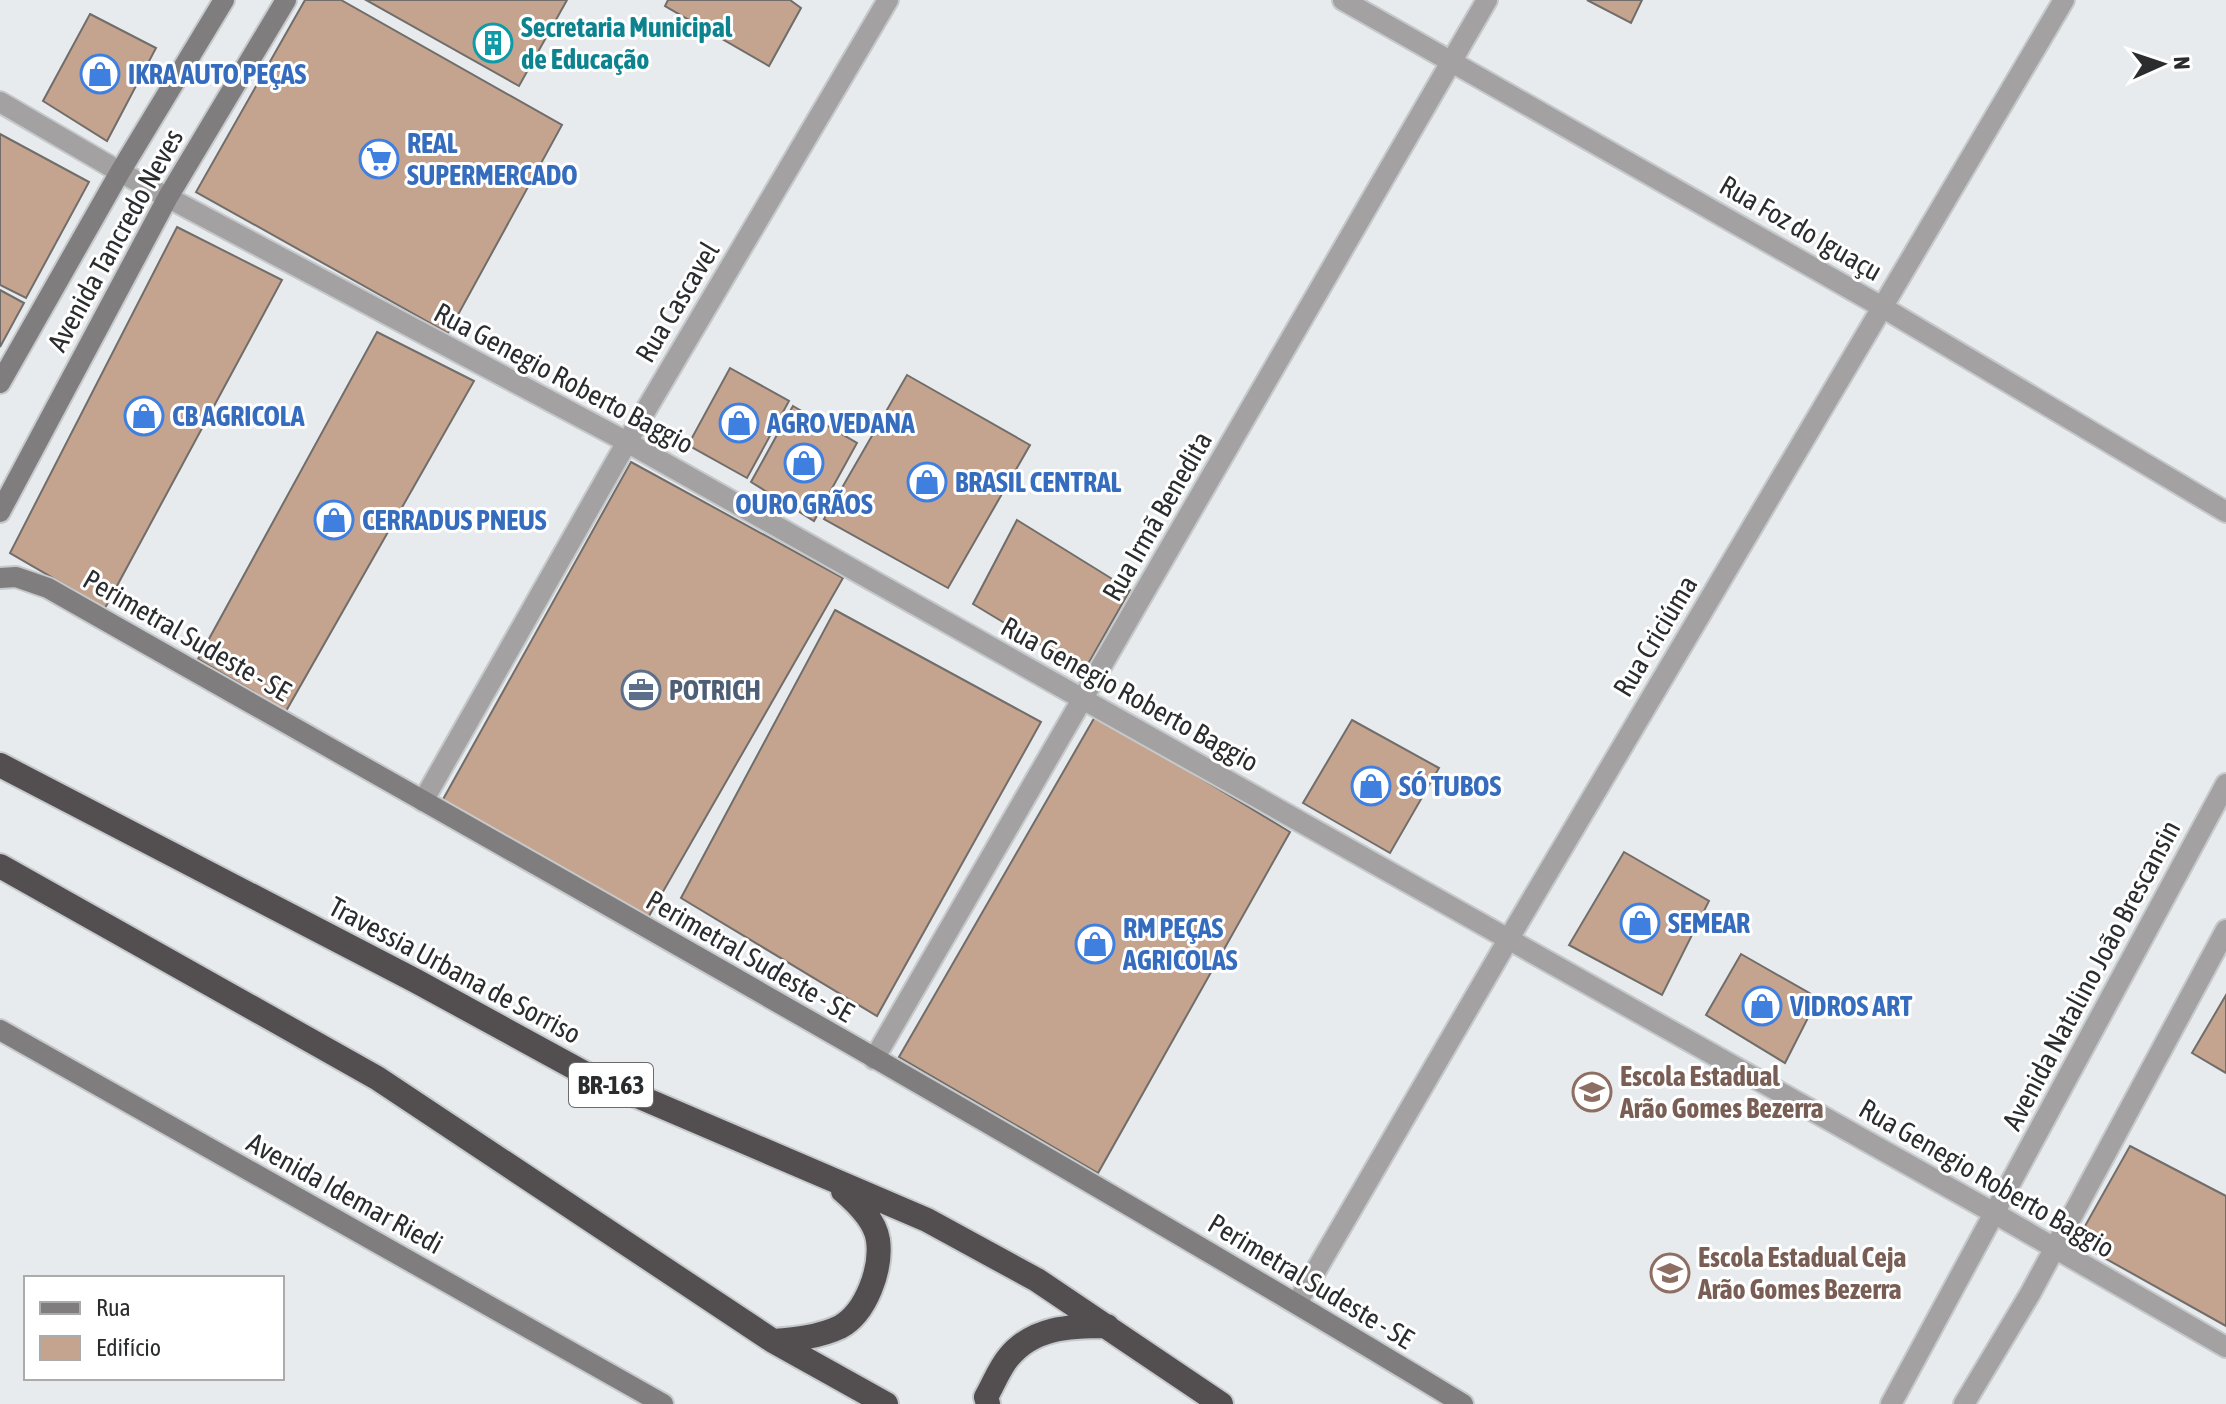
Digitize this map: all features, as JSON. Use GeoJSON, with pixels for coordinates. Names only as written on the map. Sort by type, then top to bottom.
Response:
{"type":"FeatureCollection","features":[{"type":"Feature","properties":{"kind":"highway","name":"Travessia Urbana de Sorriso"},"geometry":{"type":"LineString","coordinates":[[0,765],[416,981],[586,1074],[927,1220],[1037,1280],[1221,1404]]}},
{"type":"Feature","properties":{"kind":"highway"},"geometry":{"type":"LineString","coordinates":[[0,866],[377,1078],[773,1341],[886,1404]]}},
{"type":"Feature","properties":{"kind":"highway"},"geometry":{"type":"LineString","coordinates":[[773,1341],[814,1336],[842,1326],[861,1306],[876,1274],[878,1239],[862,1207],[831,1181]]}},
{"type":"Feature","properties":{"kind":"highway"},"geometry":{"type":"LineString","coordinates":[[988,1404],[986,1397],[1008,1357],[1041,1332],[1073,1326],[1107,1326]]}},
{"type":"Feature","properties":{"kind":"street","name":"Avenida Tancredo Neves"},"geometry":{"type":"LineString","coordinates":[[0,383],[120,172],[224,0]]}},
{"type":"Feature","properties":{"kind":"street","name":"Avenida Tancredo Neves"},"geometry":{"type":"LineString","coordinates":[[0,512],[168,197],[286,0]]}},
{"type":"Feature","properties":{"kind":"street","name":"Rua Cascavel"},"geometry":{"type":"LineString","coordinates":[[423,801],[627,442],[888,0]]}},
{"type":"Feature","properties":{"kind":"street","name":"Rua Foz do Iguaçu"},"geometry":{"type":"LineString","coordinates":[[1343,0],[1882,307],[2226,512]]}},
{"type":"Feature","properties":{"kind":"street","name":"Rua Irmã Benedita"},"geometry":{"type":"LineString","coordinates":[[874,1059],[1487,0]]}},
{"type":"Feature","properties":{"kind":"street","name":"Rua Criciúma"},"geometry":{"type":"LineString","coordinates":[[1297,1303],[2064,0]]}},
{"type":"Feature","properties":{"kind":"street","name":"Rua Genegio Roberto Baggio"},"geometry":{"type":"LineString","coordinates":[[0,102],[120,172],[627,442],[2055,1247],[2226,1347]]}},
{"type":"Feature","properties":{"kind":"street","name":"Perimetral Sudeste - SE"},"geometry":{"type":"LineString","coordinates":[[0,578],[16,577],[48,588],[874,1059],[1297,1303],[1463,1404]]}},
{"type":"Feature","properties":{"kind":"street","name":"Avenida Natalino João Brescansin"},"geometry":{"type":"LineString","coordinates":[[1891,1404],[2226,784]]}},
{"type":"Feature","properties":{"kind":"street"},"geometry":{"type":"LineString","coordinates":[[1964,1404],[2055,1247],[2226,930]]}},
{"type":"Feature","properties":{"kind":"street","name":"Avenida Idemar Riedi"},"geometry":{"type":"LineString","coordinates":[[0,1030],[663,1404]]}},
{"type":"Feature","properties":{"kind":"building","name":"REAL SUPERMERCADO"},"geometry":{"type":"Polygon","coordinates":[[[305,0],[341,0],[562,125],[448,333],[196,192],[305,0]]]}},
{"type":"Feature","properties":{"kind":"building","name":"Secretaria Municipal de Educação"},"geometry":{"type":"Polygon","coordinates":[[[366,0],[567,0],[519,86],[366,0]]]}},
{"type":"Feature","properties":{"kind":"building"},"geometry":{"type":"Polygon","coordinates":[[[668,0],[790,0],[801,8],[769,66],[665,6],[668,0]]]}},
{"type":"Feature","properties":{"kind":"building"},"geometry":{"type":"Polygon","coordinates":[[[1587,0],[1642,0],[1631,23],[1587,0]]]}},
{"type":"Feature","properties":{"kind":"building","name":"IKRA AUTO PEÇAS"},"geometry":{"type":"Polygon","coordinates":[[[90,14],[156,48],[107,141],[43,101],[90,14]]]}},
{"type":"Feature","properties":{"kind":"building"},"geometry":{"type":"Polygon","coordinates":[[[0,134],[89,182],[26,298],[0,285],[0,134]]]}},
{"type":"Feature","properties":{"kind":"building","name":"CB AGRICOLA"},"geometry":{"type":"Polygon","coordinates":[[[177,227],[282,280],[105,608],[10,553],[177,227]]]}},
{"type":"Feature","properties":{"kind":"building"},"geometry":{"type":"Polygon","coordinates":[[[0,290],[24,303],[0,347],[0,290]]]}},
{"type":"Feature","properties":{"kind":"building","name":"CERRADUS PNEUS"},"geometry":{"type":"Polygon","coordinates":[[[377,332],[474,381],[286,711],[198,659],[377,332]]]}},
{"type":"Feature","properties":{"kind":"building","name":"AGRO VEDANA"},"geometry":{"type":"Polygon","coordinates":[[[730,368],[789,401],[747,478],[688,445],[730,368]]]}},
{"type":"Feature","properties":{"kind":"building","name":"BRASIL CENTRAL"},"geometry":{"type":"Polygon","coordinates":[[[907,375],[1030,445],[948,588],[824,519],[907,375]]]}},
{"type":"Feature","properties":{"kind":"building","name":"OURO GRÃOS"},"geometry":{"type":"Polygon","coordinates":[[[793,406],[857,443],[814,521],[751,482],[793,406]]]}},
{"type":"Feature","properties":{"kind":"building","name":"POTRICH"},"geometry":{"type":"Polygon","coordinates":[[[631,462],[843,578],[645,923],[441,803],[631,462]]]}},
{"type":"Feature","properties":{"kind":"building"},"geometry":{"type":"Polygon","coordinates":[[[1017,520],[1130,590],[1084,671],[973,604],[1017,520]]]}},
{"type":"Feature","properties":{"kind":"building"},"geometry":{"type":"Polygon","coordinates":[[[835,610],[1041,722],[877,1016],[681,898],[835,610]]]}},
{"type":"Feature","properties":{"kind":"building","name":"RM PEÇAS AGRICOLAS"},"geometry":{"type":"Polygon","coordinates":[[[1096,715],[1290,832],[1098,1173],[899,1057],[1096,715]]]}},
{"type":"Feature","properties":{"kind":"building","name":"SÓ TUBOS"},"geometry":{"type":"Polygon","coordinates":[[[1352,720],[1439,768],[1390,853],[1303,803],[1352,720]]]}},
{"type":"Feature","properties":{"kind":"building","name":"SEMEAR"},"geometry":{"type":"Polygon","coordinates":[[[1624,852],[1709,901],[1662,995],[1569,945],[1624,852]]]}},
{"type":"Feature","properties":{"kind":"building","name":"VIDROS ART"},"geometry":{"type":"Polygon","coordinates":[[[1741,954],[1818,998],[1785,1063],[1706,1015],[1741,954]]]}},
{"type":"Feature","properties":{"kind":"building"},"geometry":{"type":"Polygon","coordinates":[[[2226,995],[2226,1073],[2192,1053],[2226,995]]]}},
{"type":"Feature","properties":{"kind":"building"},"geometry":{"type":"Polygon","coordinates":[[[2130,1146],[2226,1196],[2226,1326],[2076,1242],[2130,1146]]]}},
{"type":"Feature","properties":{"kind":"place","name":"Secretaria Municipal de Educação"},"geometry":{"type":"Point","coordinates":[493,43]}},
{"type":"Feature","properties":{"kind":"place","name":"IKRA AUTO PEÇAS"},"geometry":{"type":"Point","coordinates":[100,74]}},
{"type":"Feature","properties":{"kind":"place","name":"REAL SUPERMERCADO"},"geometry":{"type":"Point","coordinates":[379,159]}},
{"type":"Feature","properties":{"kind":"place","name":"CB AGRICOLA"},"geometry":{"type":"Point","coordinates":[144,416]}},
{"type":"Feature","properties":{"kind":"place","name":"AGRO VEDANA"},"geometry":{"type":"Point","coordinates":[739,423]}},
{"type":"Feature","properties":{"kind":"place","name":"OURO GRÃOS"},"geometry":{"type":"Point","coordinates":[804,463]}},
{"type":"Feature","properties":{"kind":"place","name":"BRASIL CENTRAL"},"geometry":{"type":"Point","coordinates":[927,482]}},
{"type":"Feature","properties":{"kind":"place","name":"CERRADUS PNEUS"},"geometry":{"type":"Point","coordinates":[334,520]}},
{"type":"Feature","properties":{"kind":"place","name":"POTRICH"},"geometry":{"type":"Point","coordinates":[641,690]}},
{"type":"Feature","properties":{"kind":"place","name":"SÓ TUBOS"},"geometry":{"type":"Point","coordinates":[1371,786]}},
{"type":"Feature","properties":{"kind":"place","name":"SEMEAR"},"geometry":{"type":"Point","coordinates":[1640,923]}},
{"type":"Feature","properties":{"kind":"place","name":"RM PEÇAS AGRICOLAS"},"geometry":{"type":"Point","coordinates":[1095,944]}},
{"type":"Feature","properties":{"kind":"place","name":"VIDROS ART"},"geometry":{"type":"Point","coordinates":[1762,1006]}},
{"type":"Feature","properties":{"kind":"place","name":"Escola Estadual Arão Gomes Bezerra"},"geometry":{"type":"Point","coordinates":[1592,1092]}},
{"type":"Feature","properties":{"kind":"place","name":"Escola Estadual Ceja Arão Gomes Bezerra"},"geometry":{"type":"Point","coordinates":[1670,1273]}}]}
